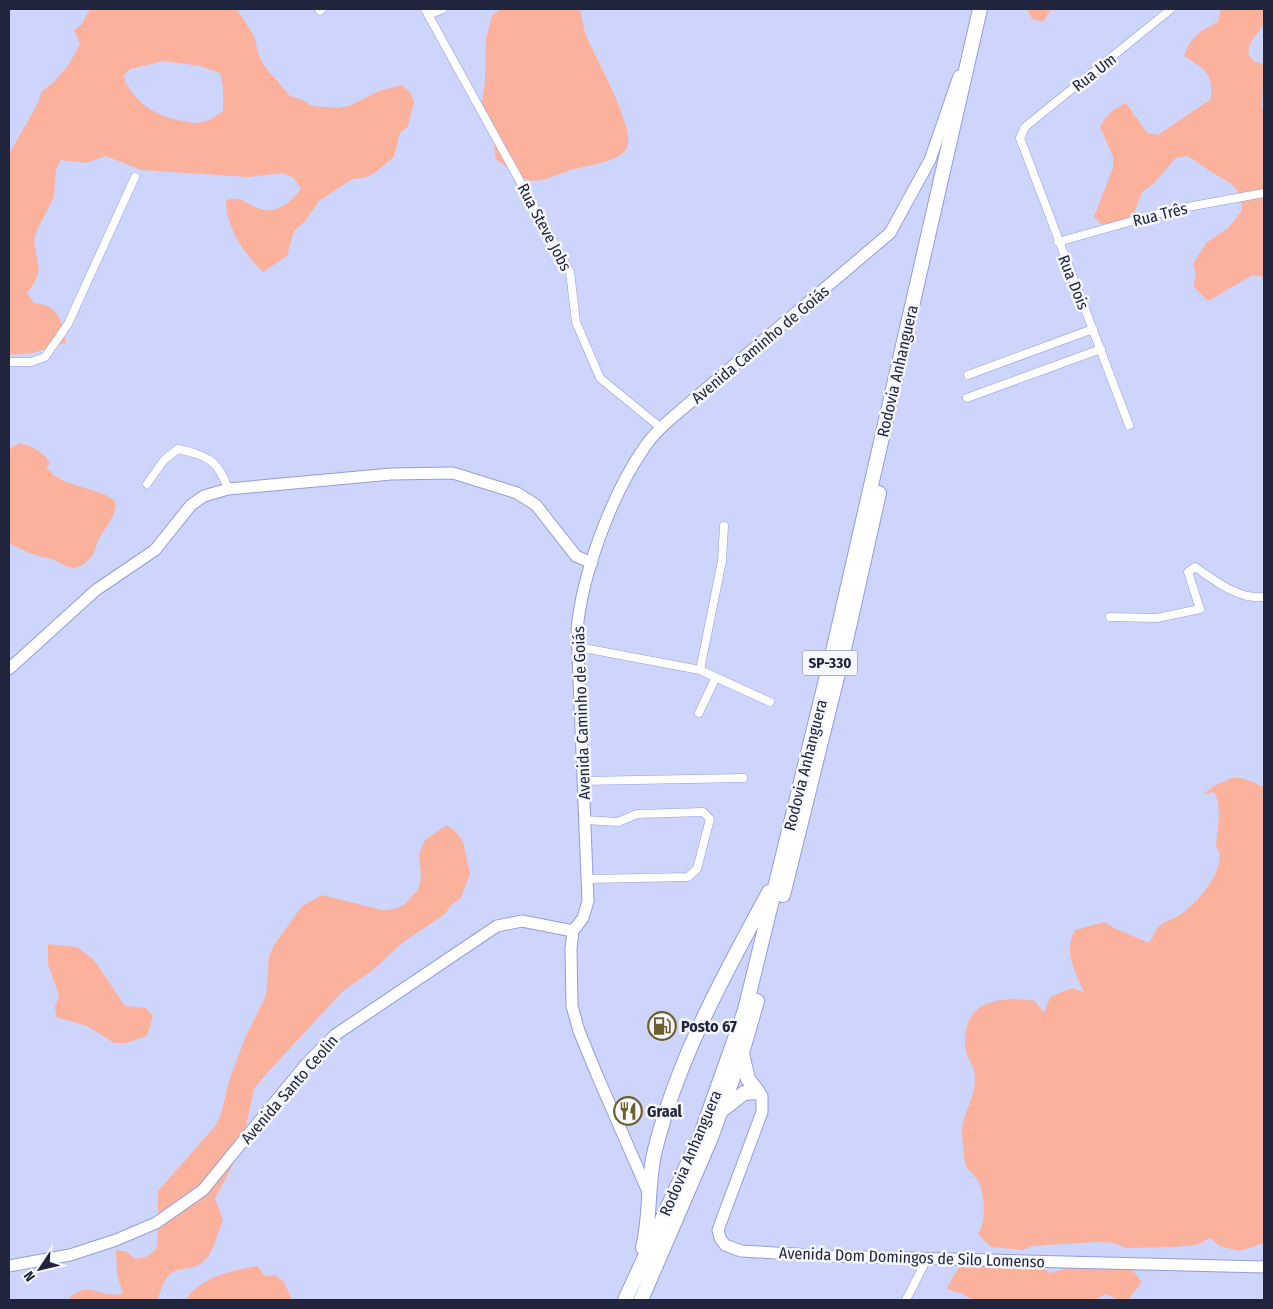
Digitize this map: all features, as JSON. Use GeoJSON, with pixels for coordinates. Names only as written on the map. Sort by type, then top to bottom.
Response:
{"type":"FeatureCollection","features":[{"type":"Feature","properties":{"kind":"highway","name":"Rodovia Anhanguera"},"geometry":{"type":"LineString","coordinates":[[625,1300],[700,1137],[745,1010],[835,643],[980,9]]}},
{"type":"Feature","properties":{"kind":"highway","name":"Rodovia Anhanguera"},"geometry":{"type":"LineString","coordinates":[[641,1300],[722,1110],[754,1015],[845,645],[948,179],[990,9]]}},
{"type":"Feature","properties":{"kind":"highway"},"geometry":{"type":"LineString","coordinates":[[636,1278],[646,1236],[656,1149],[696,1034],[712,998],[779,874]]}},
{"type":"Feature","properties":{"kind":"highway"},"geometry":{"type":"LineString","coordinates":[[742,1053],[748,1078],[758,1092]]}},
{"type":"Feature","properties":{"kind":"highway"},"geometry":{"type":"LineString","coordinates":[[722,1110],[744,1093],[758,1092]]}},
{"type":"Feature","properties":{"kind":"street"},"geometry":{"type":"LineString","coordinates":[[420,9],[427,11],[443,9]]}},
{"type":"Feature","properties":{"kind":"street","name":"Rua Um"},"geometry":{"type":"LineString","coordinates":[[1020,138],[1026,127],[1171,9]]}},
{"type":"Feature","properties":{"kind":"street","name":"Rua Steve Jobs"},"geometry":{"type":"LineString","coordinates":[[427,11],[570,272],[576,322],[600,378],[661,428]]}},
{"type":"Feature","properties":{"kind":"street","name":"Avenida Caminho de Goiás"},"geometry":{"type":"LineString","coordinates":[[650,1196],[624,1142],[588,1055],[572,1006],[571,949],[574,931],[583,918],[588,901],[578,616],[592,563],[624,480],[644,447],[661,428],[890,233],[930,160],[977,25]]}},
{"type":"Feature","properties":{"kind":"street","name":"Rua Dois"},"geometry":{"type":"LineString","coordinates":[[1020,138],[1129,425]]}},
{"type":"Feature","properties":{"kind":"street"},"geometry":{"type":"LineString","coordinates":[[9,362],[32,362],[45,357],[68,324],[135,177]]}},
{"type":"Feature","properties":{"kind":"street","name":"Rua Três"},"geometry":{"type":"LineString","coordinates":[[1058,242],[1171,210],[1264,193]]}},
{"type":"Feature","properties":{"kind":"street"},"geometry":{"type":"LineString","coordinates":[[968,376],[1093,329]]}},
{"type":"Feature","properties":{"kind":"street"},"geometry":{"type":"LineString","coordinates":[[967,398],[1101,349]]}},
{"type":"Feature","properties":{"kind":"street"},"geometry":{"type":"LineString","coordinates":[[147,484],[164,460],[178,449],[201,454],[218,465],[228,489]]}},
{"type":"Feature","properties":{"kind":"street"},"geometry":{"type":"LineString","coordinates":[[9,668],[96,590],[155,550],[191,505],[204,496],[228,489],[391,474],[454,473],[517,492],[536,505],[576,556],[592,563]]}},
{"type":"Feature","properties":{"kind":"street"},"geometry":{"type":"LineString","coordinates":[[700,670],[722,561],[724,526]]}},
{"type":"Feature","properties":{"kind":"street"},"geometry":{"type":"LineString","coordinates":[[1110,618],[1157,618],[1200,609],[1188,572],[1196,568],[1235,592],[1257,598],[1264,596]]}},
{"type":"Feature","properties":{"kind":"street"},"geometry":{"type":"LineString","coordinates":[[578,647],[700,670],[770,702]]}},
{"type":"Feature","properties":{"kind":"street"},"geometry":{"type":"LineString","coordinates":[[699,714],[716,677]]}},
{"type":"Feature","properties":{"kind":"street"},"geometry":{"type":"LineString","coordinates":[[583,781],[743,778]]}},
{"type":"Feature","properties":{"kind":"street"},"geometry":{"type":"LineString","coordinates":[[585,820],[618,822],[637,814],[704,812],[710,819],[697,870],[688,877],[588,879]]}},
{"type":"Feature","properties":{"kind":"street","name":"Avenida Santo Ceolin"},"geometry":{"type":"LineString","coordinates":[[9,1266],[70,1255],[116,1240],[156,1223],[203,1190],[307,1063],[335,1035],[497,926],[522,921],[574,931]]}},
{"type":"Feature","properties":{"kind":"street","name":"Avenida Dom Domingos de Silo Lomenso"},"geometry":{"type":"LineString","coordinates":[[758,1092],[762,1096],[758,1126],[718,1230],[725,1246],[732,1250],[831,1256],[1264,1267]]}},
{"type":"Feature","properties":{"kind":"street"},"geometry":{"type":"LineString","coordinates":[[906,1300],[928,1257]]}},
{"type":"Feature","properties":{"kind":"shaded area"},"geometry":{"type":"Polygon","coordinates":[[[90,9],[237,9],[254,36],[260,59],[290,96],[303,100],[312,106],[338,108],[349,106],[379,91],[402,85],[410,92],[414,102],[408,126],[400,133],[394,157],[373,174],[364,178],[352,179],[319,201],[305,221],[294,231],[287,256],[263,272],[249,257],[232,230],[226,200],[237,199],[260,209],[272,210],[283,206],[301,189],[294,178],[283,173],[248,177],[141,170],[106,156],[86,163],[61,160],[56,170],[54,197],[34,240],[39,270],[35,282],[27,293],[34,303],[49,307],[58,316],[66,343],[33,353],[9,355],[9,154],[38,103],[41,92],[54,82],[69,64],[80,44],[74,30],[81,25],[90,9]],[[164,61],[130,69],[123,76],[139,101],[155,112],[173,119],[200,123],[211,119],[223,111],[223,86],[220,73],[200,66],[164,61]]]}},
{"type":"Feature","properties":{"kind":"shaded area"},"geometry":{"type":"Polygon","coordinates":[[[580,9],[586,35],[621,110],[626,126],[627,148],[623,153],[601,163],[571,170],[546,179],[531,181],[517,175],[496,159],[492,130],[482,102],[485,82],[486,39],[492,15],[500,10],[580,9]]]}},
{"type":"Feature","properties":{"kind":"shaded area"},"geometry":{"type":"Polygon","coordinates":[[[1027,9],[1051,9],[1043,22],[1032,19],[1027,9]]]}},
{"type":"Feature","properties":{"kind":"shaded area"},"geometry":{"type":"Polygon","coordinates":[[[1221,9],[1264,9],[1264,24],[1250,43],[1248,54],[1255,62],[1264,64],[1262,105],[1264,114],[1264,277],[1253,275],[1208,301],[1193,286],[1196,275],[1193,264],[1206,243],[1228,228],[1242,211],[1241,201],[1231,184],[1187,156],[1176,158],[1152,185],[1142,192],[1134,214],[1113,226],[1101,224],[1094,217],[1113,168],[1113,156],[1100,127],[1103,122],[1117,107],[1126,103],[1147,133],[1158,135],[1211,99],[1210,82],[1206,72],[1184,56],[1189,44],[1197,35],[1218,22],[1221,9]]]}},
{"type":"Feature","properties":{"kind":"shaded area"},"geometry":{"type":"Polygon","coordinates":[[[20,443],[41,453],[50,463],[46,467],[61,479],[98,492],[115,501],[114,515],[100,537],[92,556],[79,567],[69,567],[9,543],[9,449],[20,443]]]}},
{"type":"Feature","properties":{"kind":"shaded area"},"geometry":{"type":"Polygon","coordinates":[[[1231,778],[1243,778],[1264,787],[1264,1243],[1240,1251],[1219,1246],[1211,1238],[1196,1245],[1174,1247],[1126,1248],[1114,1243],[1097,1242],[1032,1246],[1023,1250],[991,1247],[978,1234],[984,1214],[982,1191],[977,1179],[965,1164],[963,1147],[963,1124],[975,1085],[975,1074],[965,1046],[966,1031],[970,1019],[977,1010],[986,1004],[997,1001],[1009,999],[1035,1001],[1044,1013],[1050,997],[1072,988],[1084,992],[1070,954],[1070,946],[1075,930],[1104,922],[1149,943],[1160,926],[1187,910],[1210,884],[1219,864],[1219,854],[1216,846],[1219,819],[1217,798],[1214,792],[1204,794],[1212,787],[1231,778]]]}},
{"type":"Feature","properties":{"kind":"shaded area"},"geometry":{"type":"Polygon","coordinates":[[[447,825],[456,832],[463,842],[470,874],[461,898],[451,905],[445,914],[402,943],[373,970],[343,991],[254,1089],[241,1150],[215,1198],[223,1220],[209,1256],[196,1266],[176,1270],[168,1276],[158,1300],[68,1300],[82,1290],[115,1295],[123,1294],[117,1274],[116,1250],[127,1252],[135,1259],[146,1257],[156,1250],[158,1191],[216,1125],[221,1114],[230,1078],[245,1038],[266,996],[269,956],[274,945],[302,906],[322,895],[382,910],[394,909],[404,905],[418,890],[421,878],[419,854],[425,840],[447,825]]]}},
{"type":"Feature","properties":{"kind":"shaded area"},"geometry":{"type":"Polygon","coordinates":[[[48,944],[77,947],[94,960],[125,1006],[146,1008],[153,1016],[147,1036],[127,1043],[114,1043],[87,1026],[56,1017],[55,1006],[59,996],[48,964],[48,944]]]}},
{"type":"Feature","properties":{"kind":"shaded area"},"geometry":{"type":"Polygon","coordinates":[[[961,1264],[1040,1266],[1050,1273],[1085,1264],[1131,1268],[1142,1282],[1128,1300],[1119,1300],[1106,1294],[1094,1300],[974,1300],[946,1289],[961,1264]]]}},
{"type":"Feature","properties":{"kind":"shaded area"},"geometry":{"type":"Polygon","coordinates":[[[257,1266],[265,1276],[276,1275],[284,1282],[292,1300],[186,1300],[192,1292],[208,1280],[257,1266]]]}},
{"type":"Feature","properties":{"kind":"place","name":"Posto 67"},"geometry":{"type":"Point","coordinates":[662,1026]}},
{"type":"Feature","properties":{"kind":"place","name":"Graal"},"geometry":{"type":"Point","coordinates":[628,1111]}}]}
